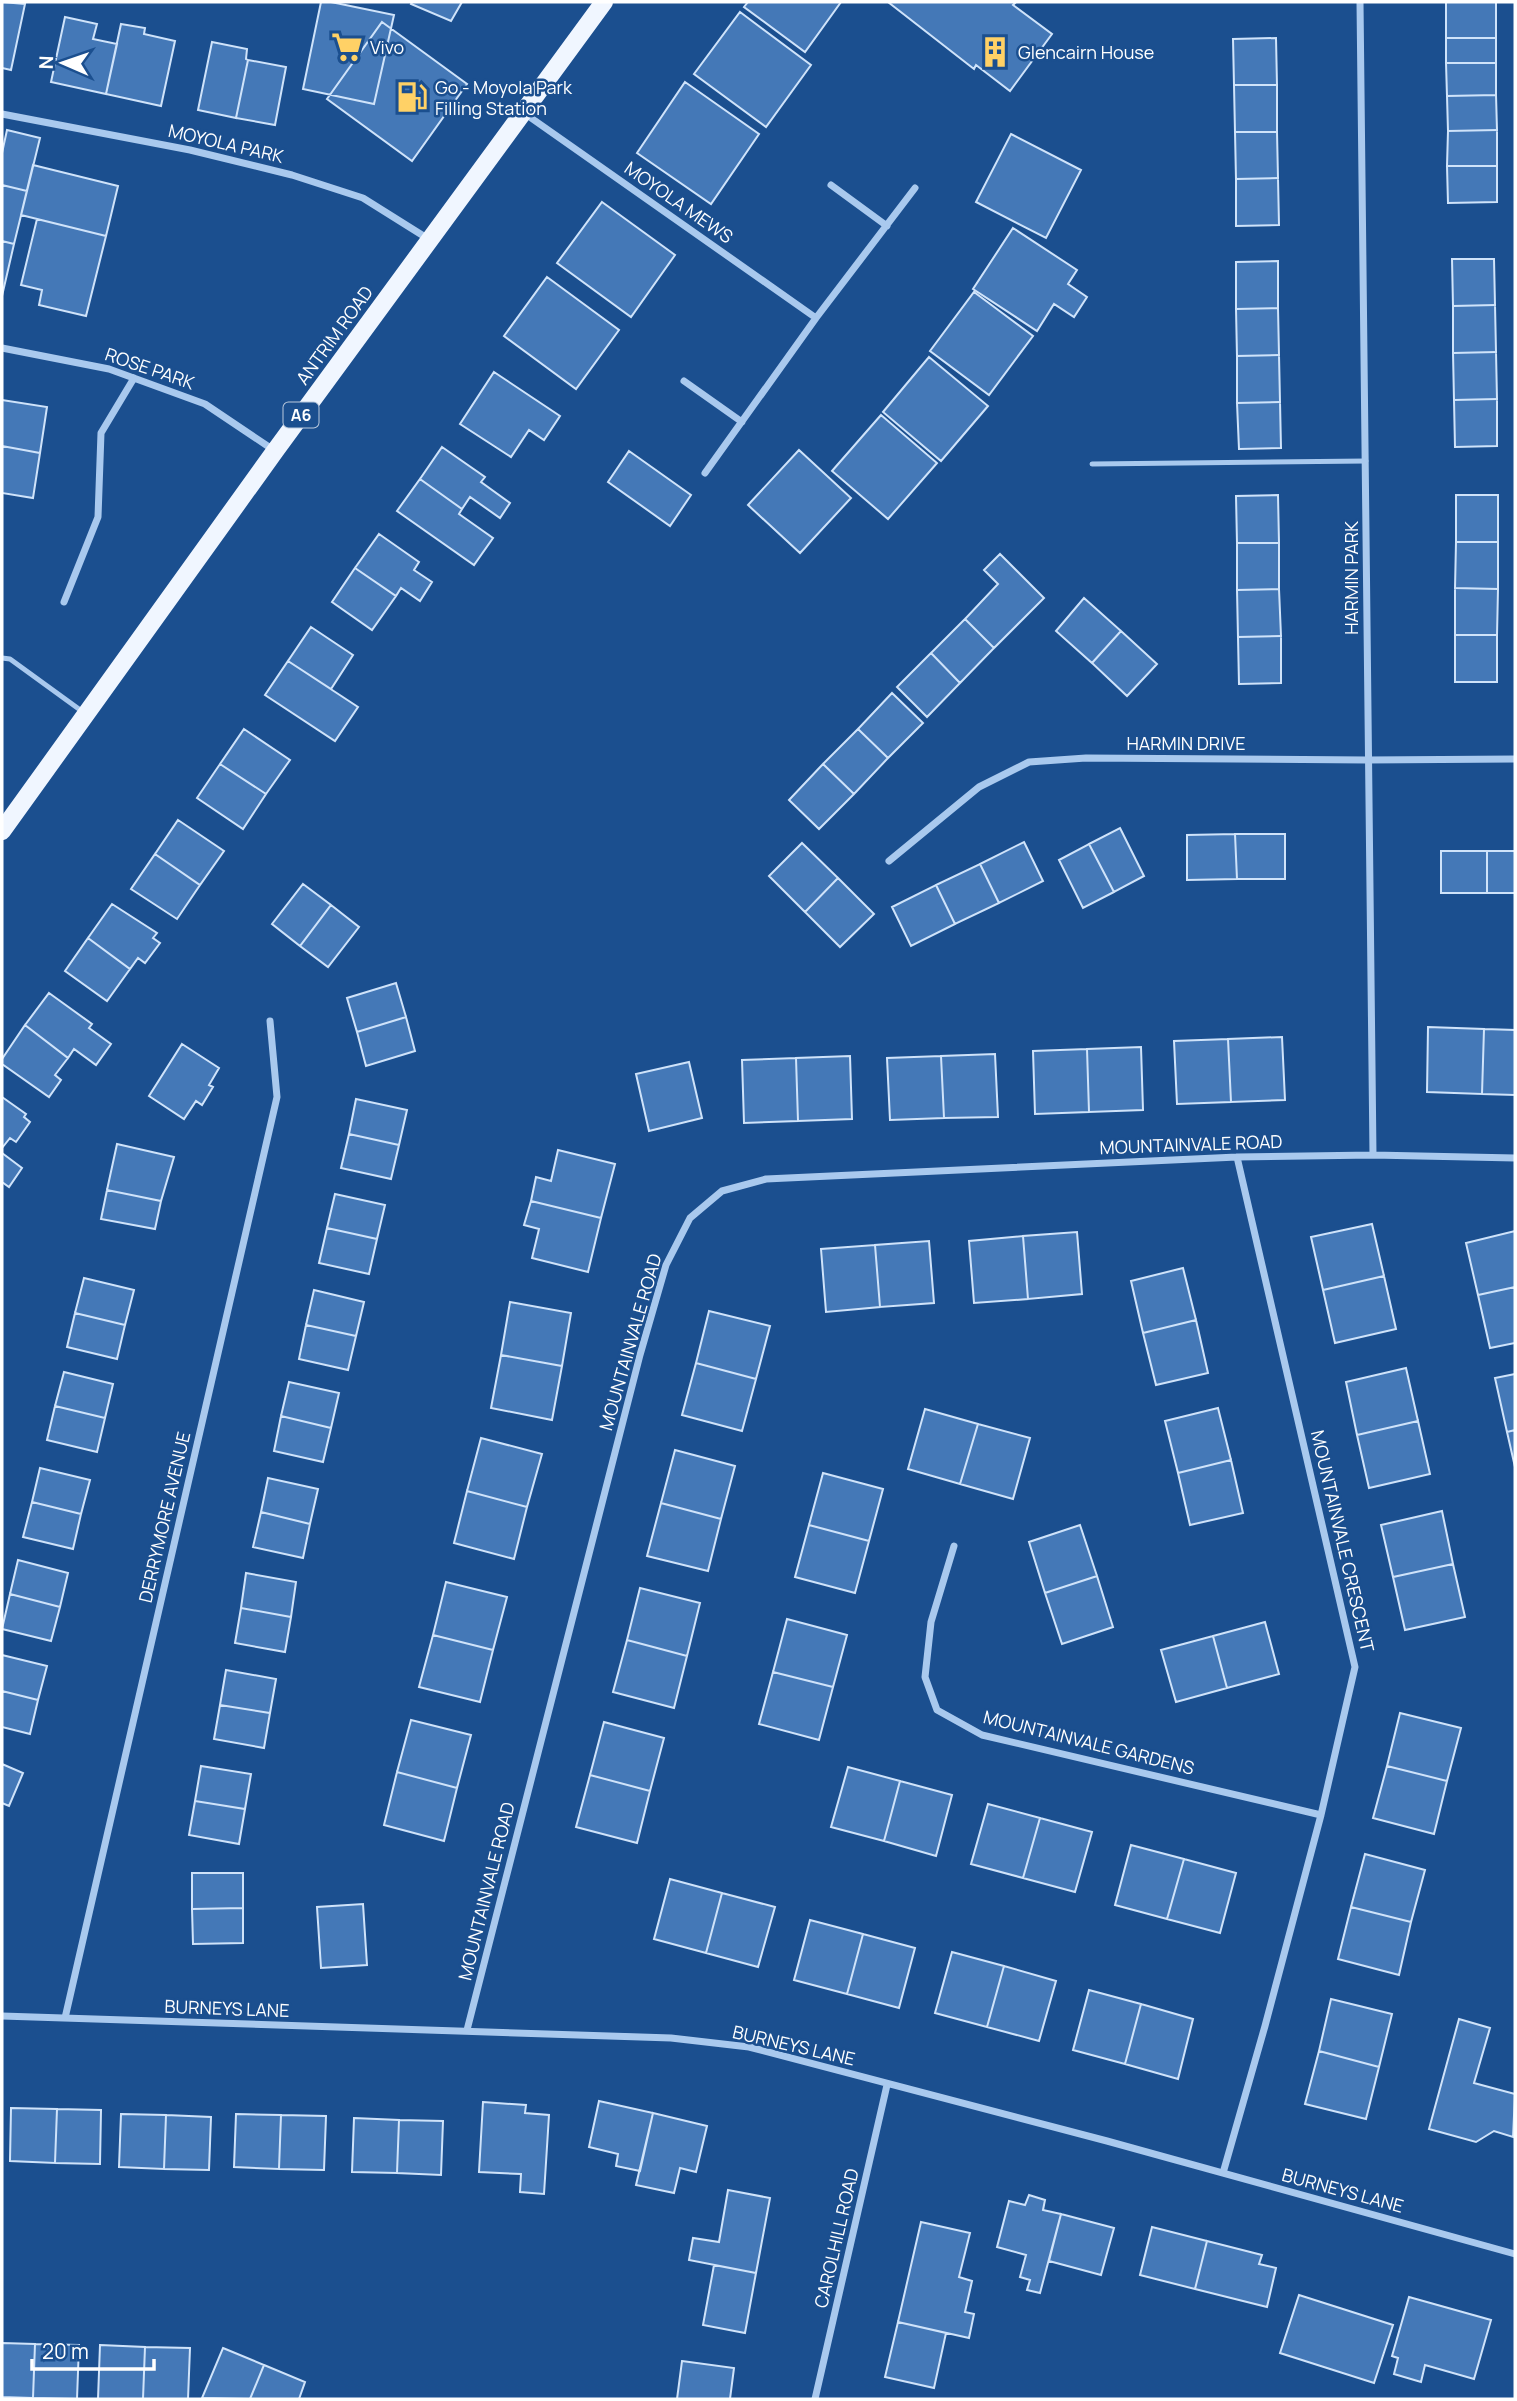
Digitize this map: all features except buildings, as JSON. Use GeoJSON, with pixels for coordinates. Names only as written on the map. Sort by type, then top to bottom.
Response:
{"type":"FeatureCollection","features":[{"type":"Feature","properties":{"kind":"main road","name":"ANTRIM ROAD"},"geometry":{"type":"LineString","coordinates":[[2,831],[275,451],[604,2]]}},
{"type":"Feature","properties":{"kind":"street","name":"HARMIN PARK"},"geometry":{"type":"LineString","coordinates":[[1360,2],[1373,1155]]}},
{"type":"Feature","properties":{"kind":"street","name":"MOYOLA MEWS"},"geometry":{"type":"LineString","coordinates":[[524,112],[816,318]]}},
{"type":"Feature","properties":{"kind":"street","name":"MOYOLA PARK"},"geometry":{"type":"LineString","coordinates":[[2,114],[190,150],[292,174],[363,198],[430,240]]}},
{"type":"Feature","properties":{"kind":"street"},"geometry":{"type":"LineString","coordinates":[[831,185],[887,226]]}},
{"type":"Feature","properties":{"kind":"street"},"geometry":{"type":"LineString","coordinates":[[705,473],[816,318],[915,188]]}},
{"type":"Feature","properties":{"kind":"street","name":"ROSE PARK"},"geometry":{"type":"LineString","coordinates":[[2,348],[109,369],[205,404],[275,451]]}},
{"type":"Feature","properties":{"kind":"street"},"geometry":{"type":"LineString","coordinates":[[64,603],[98,517],[101,433],[134,378]]}},
{"type":"Feature","properties":{"kind":"street"},"geometry":{"type":"LineString","coordinates":[[684,381],[742,422]]}},
{"type":"Feature","properties":{"kind":"street","name":"HARMIN DRIVE"},"geometry":{"type":"LineString","coordinates":[[889,861],[979,787],[1029,762],[1086,758],[1515,758]]}},
{"type":"Feature","properties":{"kind":"street","name":"DERRYMORE AVENUE"},"geometry":{"type":"LineString","coordinates":[[65,2018],[277,1097],[270,1021]]}},
{"type":"Feature","properties":{"kind":"street","name":"MOUNTAINVALE ROAD"},"geometry":{"type":"LineString","coordinates":[[467,2030],[640,1355],[666,1265],[690,1217],[722,1191],[766,1179],[1237,1157],[1373,1155],[1515,1158]]}},
{"type":"Feature","properties":{"kind":"street","name":"MOUNTAINVALE CRESCENT"},"geometry":{"type":"LineString","coordinates":[[1223,2173],[1321,1815],[1355,1667],[1237,1157]]}},
{"type":"Feature","properties":{"kind":"street","name":"MOUNTAINVALE GARDENS"},"geometry":{"type":"LineString","coordinates":[[954,1546],[931,1622],[925,1677],[937,1710],[982,1735],[1321,1815]]}},
{"type":"Feature","properties":{"kind":"street","name":"BURNEYS LANE"},"geometry":{"type":"LineString","coordinates":[[2,2015],[671,2038],[749,2048],[1223,2173],[1515,2254]]}},
{"type":"Feature","properties":{"kind":"street","name":"CAROLHILL ROAD"},"geometry":{"type":"LineString","coordinates":[[815,2399],[887,2085]]}},
{"type":"Feature","properties":{"kind":"lane"},"geometry":{"type":"LineString","coordinates":[[1092,464],[1366,461]]}},
{"type":"Feature","properties":{"kind":"lane"},"geometry":{"type":"LineString","coordinates":[[2,658],[10,659],[85,713]]}},
{"type":"Feature","properties":{"kind":"place","name":"Vivo"},"geometry":{"type":"Point","coordinates":[347,47]}},
{"type":"Feature","properties":{"kind":"place","name":"Glencairn House"},"geometry":{"type":"Point","coordinates":[995,52]}},
{"type":"Feature","properties":{"kind":"place","name":"Go - Moyola Park Filling Station"},"geometry":{"type":"Point","coordinates":[412,97]}}]}
